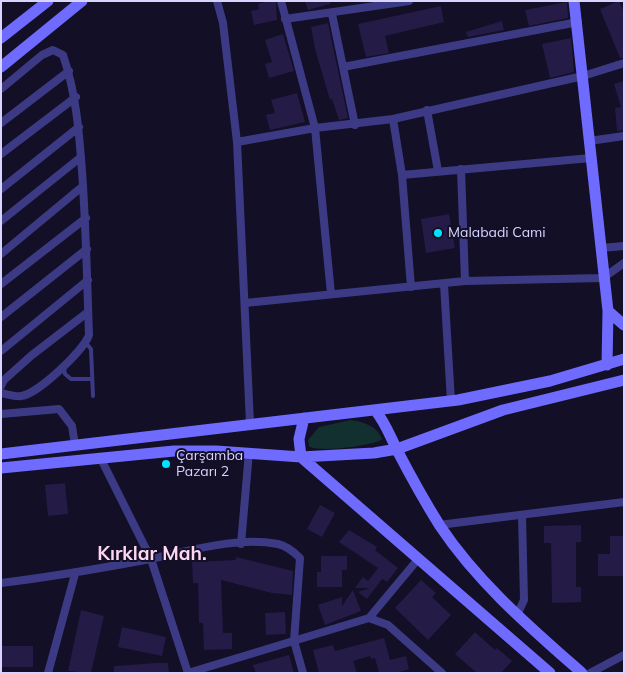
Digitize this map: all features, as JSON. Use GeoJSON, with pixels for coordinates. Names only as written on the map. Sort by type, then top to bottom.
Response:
{"type":"FeatureCollection","features":[{"type":"Feature","properties":{"kind":"main road"},"geometry":{"type":"LineString","coordinates":[[1,38],[48,1]]}},
{"type":"Feature","properties":{"kind":"main road"},"geometry":{"type":"LineString","coordinates":[[1,67],[82,1]]}},
{"type":"Feature","properties":{"kind":"main road"},"geometry":{"type":"LineString","coordinates":[[574,1],[578,22],[603,278],[608,311],[607,365]]}},
{"type":"Feature","properties":{"kind":"main road"},"geometry":{"type":"LineString","coordinates":[[608,311],[624,325]]}},
{"type":"Feature","properties":{"kind":"main road"},"geometry":{"type":"LineString","coordinates":[[1,454],[250,423],[451,401],[550,381],[624,359]]}},
{"type":"Feature","properties":{"kind":"main road"},"geometry":{"type":"LineString","coordinates":[[1,468],[100,456],[174,451],[249,452],[301,457],[353,455],[397,449],[503,410],[624,380]]}},
{"type":"Feature","properties":{"kind":"main road"},"geometry":{"type":"LineString","coordinates":[[375,410],[388,429],[439,525],[476,572],[517,615],[582,673]]}},
{"type":"Feature","properties":{"kind":"main road"},"geometry":{"type":"LineString","coordinates":[[304,418],[299,439],[301,457],[550,673]]}},
{"type":"Feature","properties":{"kind":"street"},"geometry":{"type":"LineString","coordinates":[[217,1],[222,23],[237,142],[250,423]]}},
{"type":"Feature","properties":{"kind":"street"},"geometry":{"type":"LineString","coordinates":[[281,1],[315,128],[331,294]]}},
{"type":"Feature","properties":{"kind":"street"},"geometry":{"type":"LineString","coordinates":[[286,19],[332,14],[409,1]]}},
{"type":"Feature","properties":{"kind":"street"},"geometry":{"type":"LineString","coordinates":[[332,14],[355,125]]}},
{"type":"Feature","properties":{"kind":"street"},"geometry":{"type":"LineString","coordinates":[[343,67],[578,22]]}},
{"type":"Feature","properties":{"kind":"street"},"geometry":{"type":"LineString","coordinates":[[1,89],[42,55],[54,50],[63,55],[76,97],[79,127],[86,218],[89,335],[86,343],[64,366],[36,388],[21,396],[1,393]]}},
{"type":"Feature","properties":{"kind":"street"},"geometry":{"type":"LineString","coordinates":[[237,142],[315,128],[355,125],[392,118],[583,76],[624,63]]}},
{"type":"Feature","properties":{"kind":"street"},"geometry":{"type":"LineString","coordinates":[[1,123],[69,70]]}},
{"type":"Feature","properties":{"kind":"street"},"geometry":{"type":"LineString","coordinates":[[1,154],[76,97]]}},
{"type":"Feature","properties":{"kind":"street"},"geometry":{"type":"LineString","coordinates":[[427,110],[438,171]]}},
{"type":"Feature","properties":{"kind":"street"},"geometry":{"type":"LineString","coordinates":[[392,118],[402,175],[411,286]]}},
{"type":"Feature","properties":{"kind":"street"},"geometry":{"type":"LineString","coordinates":[[1,189],[79,127]]}},
{"type":"Feature","properties":{"kind":"street"},"geometry":{"type":"LineString","coordinates":[[589,141],[624,136]]}},
{"type":"Feature","properties":{"kind":"street"},"geometry":{"type":"LineString","coordinates":[[1,221],[81,157]]}},
{"type":"Feature","properties":{"kind":"street"},"geometry":{"type":"LineString","coordinates":[[402,175],[591,158]]}},
{"type":"Feature","properties":{"kind":"street"},"geometry":{"type":"LineString","coordinates":[[461,169],[465,282]]}},
{"type":"Feature","properties":{"kind":"street"},"geometry":{"type":"LineString","coordinates":[[1,254],[83,186]]}},
{"type":"Feature","properties":{"kind":"street"},"geometry":{"type":"LineString","coordinates":[[1,284],[86,218]]}},
{"type":"Feature","properties":{"kind":"street"},"geometry":{"type":"LineString","coordinates":[[600,248],[624,246]]}},
{"type":"Feature","properties":{"kind":"street"},"geometry":{"type":"LineString","coordinates":[[1,317],[87,249]]}},
{"type":"Feature","properties":{"kind":"street"},"geometry":{"type":"LineString","coordinates":[[245,303],[465,282],[603,278],[624,263]]}},
{"type":"Feature","properties":{"kind":"street"},"geometry":{"type":"LineString","coordinates":[[1,351],[88,280]]}},
{"type":"Feature","properties":{"kind":"street"},"geometry":{"type":"LineString","coordinates":[[444,284],[451,401]]}},
{"type":"Feature","properties":{"kind":"street"},"geometry":{"type":"LineString","coordinates":[[1,386],[4,380],[32,355],[88,312]]}},
{"type":"Feature","properties":{"kind":"street"},"geometry":{"type":"LineString","coordinates":[[1,414],[59,409],[72,426],[76,444]]}},
{"type":"Feature","properties":{"kind":"street"},"geometry":{"type":"LineString","coordinates":[[241,544],[249,452]]}},
{"type":"Feature","properties":{"kind":"street"},"geometry":{"type":"LineString","coordinates":[[100,456],[151,559],[188,673],[369,618],[419,558]]}},
{"type":"Feature","properties":{"kind":"street"},"geometry":{"type":"LineString","coordinates":[[439,525],[624,502]]}},
{"type":"Feature","properties":{"kind":"street"},"geometry":{"type":"LineString","coordinates":[[517,615],[524,600],[522,516]]}},
{"type":"Feature","properties":{"kind":"street"},"geometry":{"type":"LineString","coordinates":[[1,583],[75,574],[241,544],[279,544],[293,550],[300,558],[294,641],[303,673]]}},
{"type":"Feature","properties":{"kind":"street"},"geometry":{"type":"LineString","coordinates":[[48,673],[75,574]]}},
{"type":"Feature","properties":{"kind":"street"},"geometry":{"type":"LineString","coordinates":[[369,618],[388,625],[442,673]]}},
{"type":"Feature","properties":{"kind":"street"},"geometry":{"type":"LineString","coordinates":[[590,673],[624,655]]}},
{"type":"Feature","properties":{"kind":"lane"},"geometry":{"type":"LineString","coordinates":[[86,343],[91,349],[93,396]]}},
{"type":"Feature","properties":{"kind":"lane"},"geometry":{"type":"LineString","coordinates":[[64,366],[65,374],[71,379],[92,379]]}},
{"type":"Feature","properties":{"kind":"green space"},"geometry":{"type":"Polygon","coordinates":[[[351,420],[369,425],[377,431],[382,439],[377,442],[345,448],[322,449],[309,446],[308,440],[319,427],[351,420]]]}},
{"type":"Feature","properties":{"kind":"building"},"geometry":{"type":"Polygon","coordinates":[[[276,1],[277,20],[254,25],[251,11],[259,9],[258,4],[276,1]]]}},
{"type":"Feature","properties":{"kind":"building"},"geometry":{"type":"Polygon","coordinates":[[[305,1],[330,1],[330,4],[308,10],[305,1]]]}},
{"type":"Feature","properties":{"kind":"building"},"geometry":{"type":"Polygon","coordinates":[[[619,1],[624,12],[624,58],[620,58],[600,9],[619,1]]]}},
{"type":"Feature","properties":{"kind":"building"},"geometry":{"type":"Polygon","coordinates":[[[567,2],[568,18],[529,26],[525,10],[567,2]]]}},
{"type":"Feature","properties":{"kind":"building"},"geometry":{"type":"Polygon","coordinates":[[[441,6],[444,22],[385,36],[389,53],[366,57],[358,24],[441,6]]]}},
{"type":"Feature","properties":{"kind":"building"},"geometry":{"type":"Polygon","coordinates":[[[502,21],[504,30],[468,37],[466,32],[502,21]]]}},
{"type":"Feature","properties":{"kind":"building"},"geometry":{"type":"Polygon","coordinates":[[[328,23],[348,118],[339,120],[332,99],[330,100],[315,49],[311,27],[328,23]]]}},
{"type":"Feature","properties":{"kind":"building"},"geometry":{"type":"Polygon","coordinates":[[[283,34],[294,71],[269,78],[265,64],[272,62],[265,40],[283,34]]]}},
{"type":"Feature","properties":{"kind":"building"},"geometry":{"type":"Polygon","coordinates":[[[571,38],[574,72],[550,78],[542,44],[571,38]]]}},
{"type":"Feature","properties":{"kind":"building"},"geometry":{"type":"Polygon","coordinates":[[[624,81],[624,130],[617,131],[615,108],[621,107],[614,84],[624,81]]]}},
{"type":"Feature","properties":{"kind":"building"},"geometry":{"type":"Polygon","coordinates":[[[297,93],[305,122],[270,130],[266,115],[275,113],[271,100],[297,93]]]}},
{"type":"Feature","properties":{"kind":"building","name":"Malabadi Cami"},"geometry":{"type":"Polygon","coordinates":[[[449,214],[455,248],[426,253],[421,219],[449,214]]]}},
{"type":"Feature","properties":{"kind":"building"},"geometry":{"type":"Polygon","coordinates":[[[65,483],[68,514],[48,516],[45,485],[65,483]]]}},
{"type":"Feature","properties":{"kind":"building"},"geometry":{"type":"Polygon","coordinates":[[[320,505],[335,513],[322,537],[307,529],[320,505]]]}},
{"type":"Feature","properties":{"kind":"building"},"geometry":{"type":"Polygon","coordinates":[[[581,525],[581,542],[576,542],[576,587],[581,587],[581,602],[552,603],[551,543],[544,543],[544,526],[581,525]]]}},
{"type":"Feature","properties":{"kind":"building"},"geometry":{"type":"Polygon","coordinates":[[[349,530],[377,547],[375,550],[398,568],[387,582],[382,579],[367,599],[358,592],[370,588],[355,588],[363,577],[368,581],[378,568],[339,542],[349,530]]]}},
{"type":"Feature","properties":{"kind":"building"},"geometry":{"type":"Polygon","coordinates":[[[610,536],[624,536],[624,576],[598,576],[598,554],[610,554],[610,536]]]}},
{"type":"Feature","properties":{"kind":"building"},"geometry":{"type":"Polygon","coordinates":[[[321,556],[347,556],[347,570],[342,570],[342,587],[317,587],[317,572],[321,572],[321,556]]]}},
{"type":"Feature","properties":{"kind":"building"},"geometry":{"type":"Polygon","coordinates":[[[236,557],[293,571],[292,595],[272,593],[221,580],[223,633],[232,633],[232,649],[204,650],[203,623],[199,623],[198,583],[193,583],[192,562],[236,560],[236,557]]]}},
{"type":"Feature","properties":{"kind":"building"},"geometry":{"type":"Polygon","coordinates":[[[421,580],[436,593],[432,597],[451,615],[428,640],[395,608],[421,580]]]}},
{"type":"Feature","properties":{"kind":"building"},"geometry":{"type":"Polygon","coordinates":[[[353,590],[361,611],[325,625],[318,605],[342,597],[342,606],[353,590]]]}},
{"type":"Feature","properties":{"kind":"building"},"geometry":{"type":"Polygon","coordinates":[[[81,610],[104,616],[91,673],[68,671],[81,610]]]}},
{"type":"Feature","properties":{"kind":"building"},"geometry":{"type":"Polygon","coordinates":[[[285,612],[286,634],[266,635],[265,613],[285,612]]]}},
{"type":"Feature","properties":{"kind":"building"},"geometry":{"type":"Polygon","coordinates":[[[122,627],[166,637],[162,656],[118,647],[122,627]]]}},
{"type":"Feature","properties":{"kind":"building"},"geometry":{"type":"Polygon","coordinates":[[[475,632],[495,650],[497,648],[512,661],[501,673],[477,673],[455,654],[475,632]]]}},
{"type":"Feature","properties":{"kind":"building"},"geometry":{"type":"Polygon","coordinates":[[[384,638],[390,660],[406,656],[409,669],[396,673],[379,673],[375,658],[371,659],[370,656],[353,661],[357,673],[319,673],[313,650],[333,645],[335,651],[384,638]]]}},
{"type":"Feature","properties":{"kind":"building"},"geometry":{"type":"Polygon","coordinates":[[[1,646],[33,646],[33,667],[1,667],[1,646]]]}},
{"type":"Feature","properties":{"kind":"building"},"geometry":{"type":"Polygon","coordinates":[[[289,655],[294,673],[256,673],[253,665],[289,655]]]}},
{"type":"Feature","properties":{"kind":"building"},"geometry":{"type":"Polygon","coordinates":[[[168,663],[169,673],[114,673],[114,666],[168,663]]]}},
{"type":"Feature","properties":{"kind":"place","name":"Malabadi Cami"},"geometry":{"type":"Point","coordinates":[438,233]}},
{"type":"Feature","properties":{"kind":"place","name":"Çarşamba Pazarı 2"},"geometry":{"type":"Point","coordinates":[166,464]}},
{"type":"Feature","properties":{"kind":"district","name":"Kırklar Mah."},"geometry":{"type":"Point","coordinates":[152,554]}}]}
